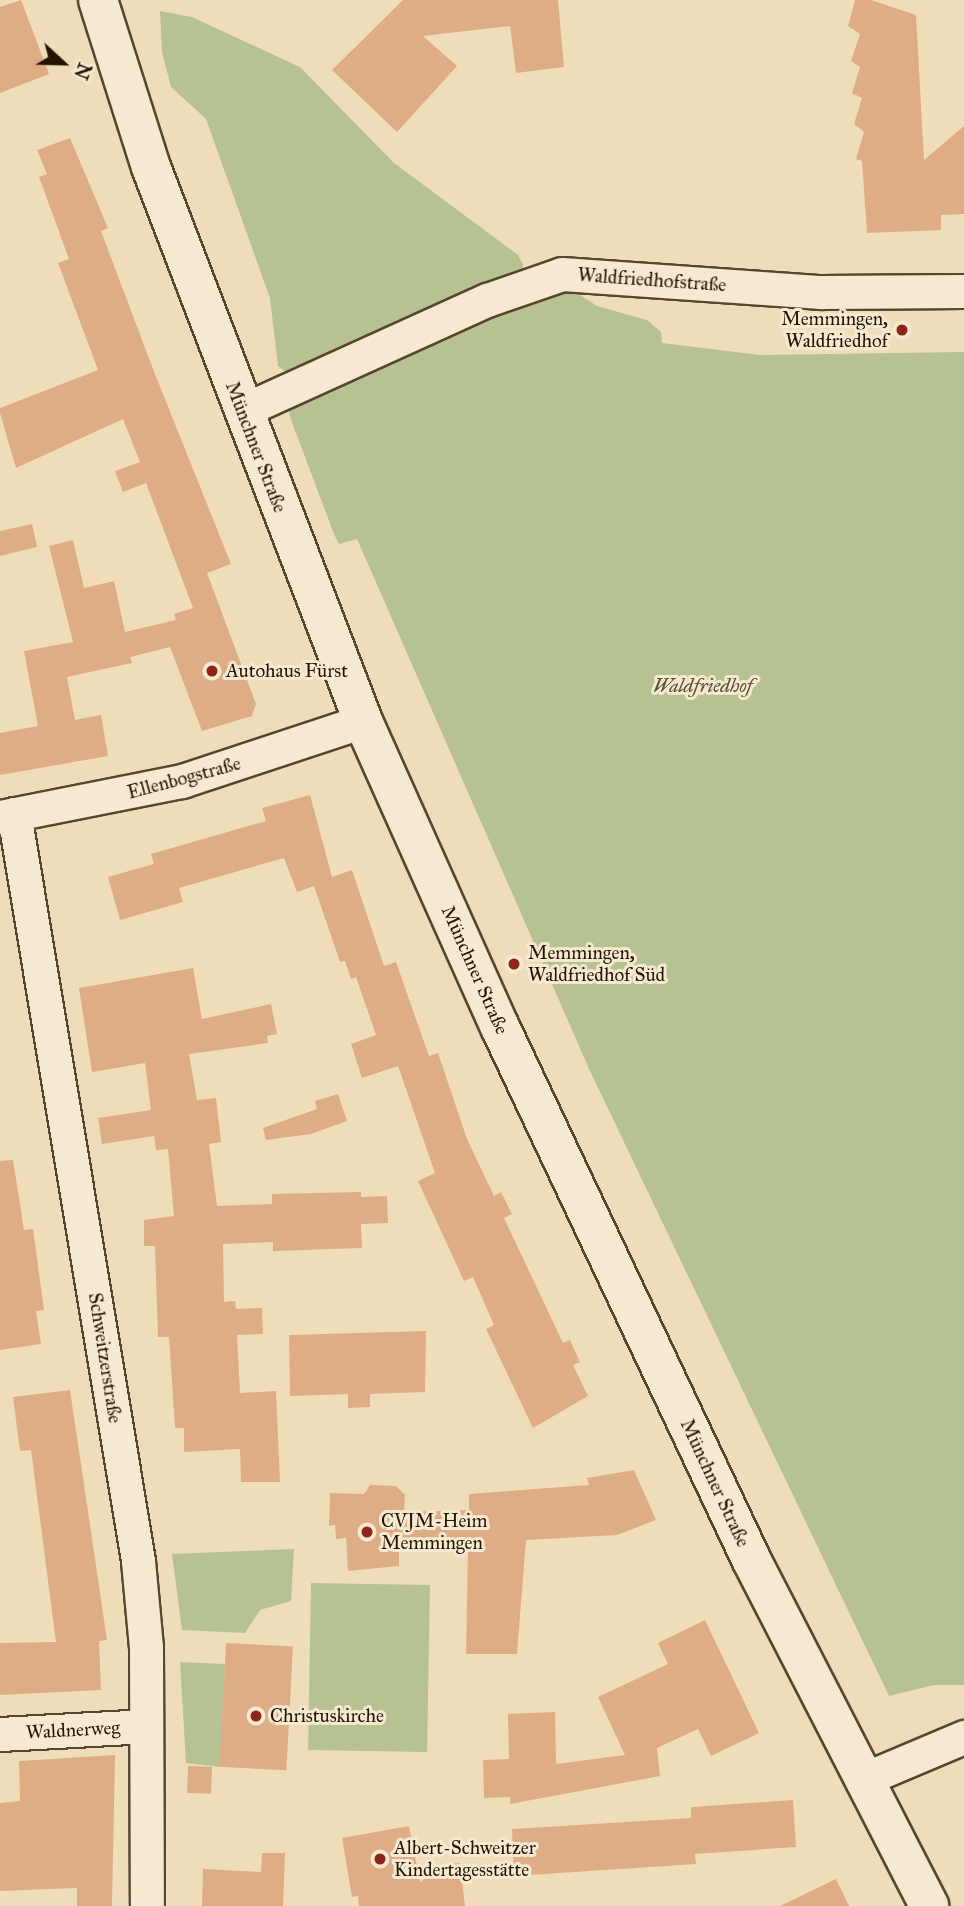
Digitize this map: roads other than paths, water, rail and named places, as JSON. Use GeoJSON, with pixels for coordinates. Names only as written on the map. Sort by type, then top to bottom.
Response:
{"type":"FeatureCollection","features":[{"type":"Feature","properties":{"kind":"street","name":"Münchner Straße"},"geometry":{"type":"LineString","coordinates":[[98,0],[133,115],[242,411],[363,720],[500,1027],[745,1546],[862,1780],[929,1906]]}},
{"type":"Feature","properties":{"kind":"street","name":"Waldfriedhofstraße"},"geometry":{"type":"LineString","coordinates":[[242,411],[487,300],[562,274],[821,292],[964,291]]}},
{"type":"Feature","properties":{"kind":"street","name":"Ellenbogstraße"},"geometry":{"type":"LineString","coordinates":[[7,816],[182,781],[363,720]]}},
{"type":"Feature","properties":{"kind":"street","name":"Schweitzerstraße"},"geometry":{"type":"LineString","coordinates":[[7,816],[138,1561],[146,1647],[147,1906]]}},
{"type":"Feature","properties":{"kind":"street","name":"Waldnerweg"},"geometry":{"type":"LineString","coordinates":[[0,1734],[146,1726]]}},
{"type":"Feature","properties":{"kind":"street"},"geometry":{"type":"LineString","coordinates":[[862,1780],[964,1737]]}},
{"type":"Feature","properties":{"kind":"place","name":"Memmingen, Waldfriedhof"},"geometry":{"type":"Point","coordinates":[902,330]}},
{"type":"Feature","properties":{"kind":"place","name":"Autohaus Fürst"},"geometry":{"type":"Point","coordinates":[212,671]}},
{"type":"Feature","properties":{"kind":"place","name":"Memmingen, Waldfriedhof Süd"},"geometry":{"type":"Point","coordinates":[514,964]}},
{"type":"Feature","properties":{"kind":"place","name":"CVJM-Heim Memmingen"},"geometry":{"type":"Point","coordinates":[367,1532]}},
{"type":"Feature","properties":{"kind":"place","name":"Christuskirche"},"geometry":{"type":"Point","coordinates":[256,1716]}},
{"type":"Feature","properties":{"kind":"place","name":"Albert-Schweitzer Kindertagesstätte"},"geometry":{"type":"Point","coordinates":[380,1859]}},
{"type":"Feature","properties":{"kind":"park label","name":"Waldfriedhof"},"geometry":{"type":"Point","coordinates":[703,686]}}]}
